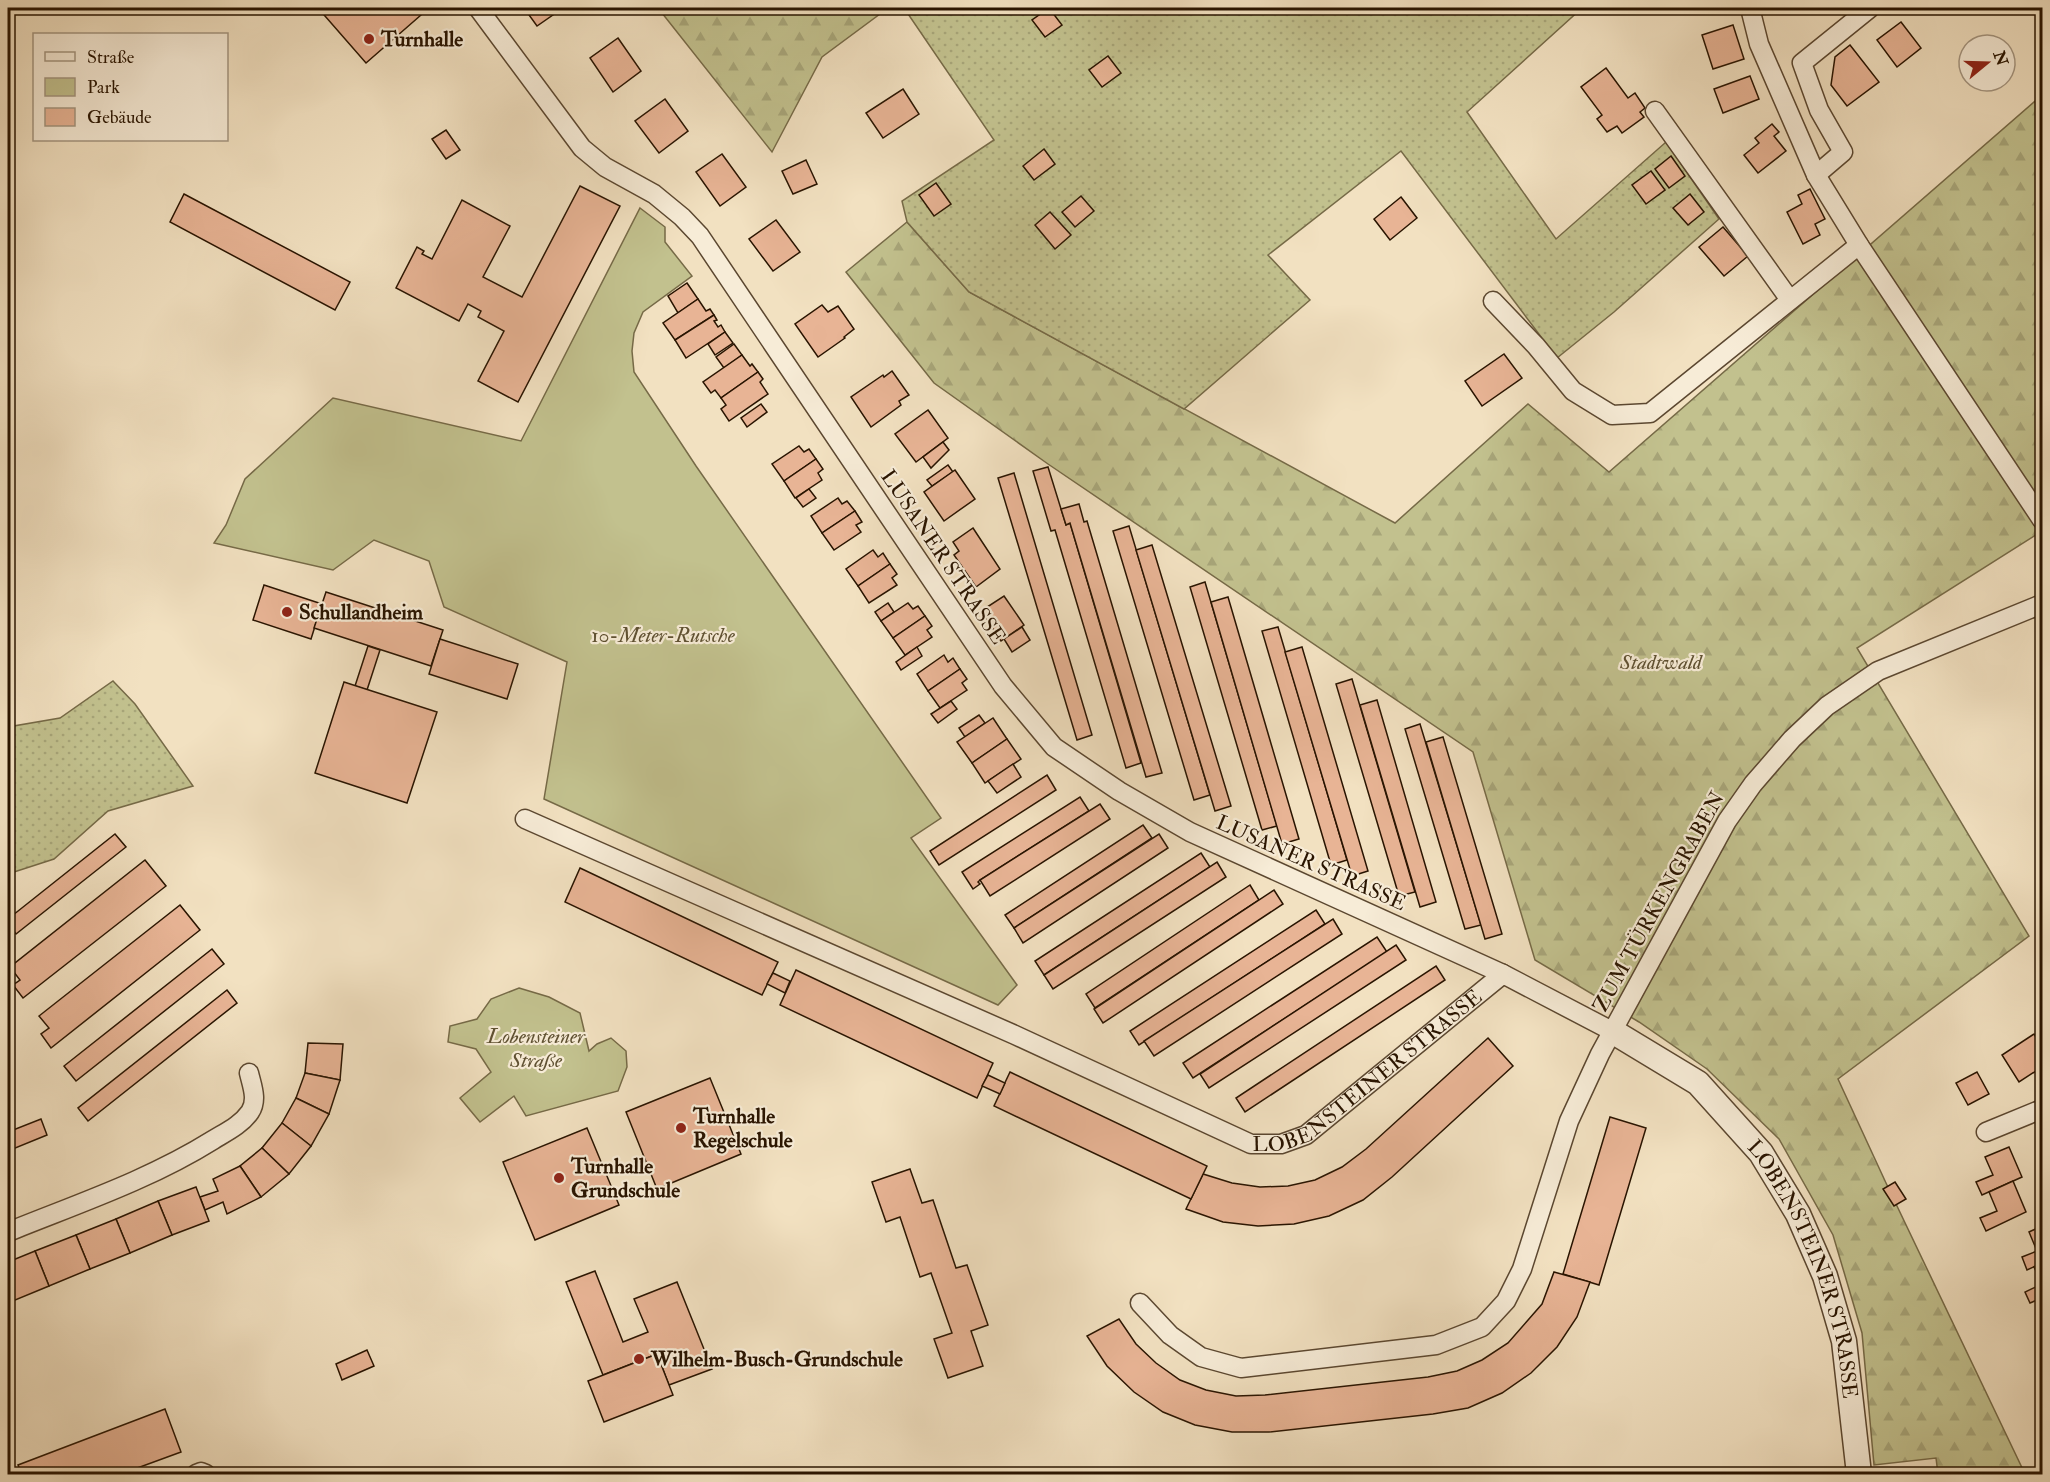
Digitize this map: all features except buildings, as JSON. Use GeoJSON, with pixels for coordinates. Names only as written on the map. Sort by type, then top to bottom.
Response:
{"type":"FeatureCollection","features":[{"type":"Feature","properties":{"kind":"street","name":"LUSANER STRASSE"},"geometry":{"type":"LineString","coordinates":[[478,8],[582,148],[605,167],[654,194],[700,236],[1003,686],[1054,747],[1119,791],[1190,832],[1503,974]]}},
{"type":"Feature","properties":{"kind":"street"},"geometry":{"type":"LineString","coordinates":[[1750,8],[1759,44],[1816,175],[1859,245],[2043,520]]}},
{"type":"Feature","properties":{"kind":"street"},"geometry":{"type":"LineString","coordinates":[[1816,175],[1843,152],[1819,110],[1802,63],[1870,8]]}},
{"type":"Feature","properties":{"kind":"street"},"geometry":{"type":"LineString","coordinates":[[1655,111],[1790,300]]}},
{"type":"Feature","properties":{"kind":"street"},"geometry":{"type":"LineString","coordinates":[[1493,301],[1536,346],[1573,391],[1612,415],[1650,413],[1859,245]]}},
{"type":"Feature","properties":{"kind":"street","name":"ZUM TÜRKENGRABEN"},"geometry":{"type":"LineString","coordinates":[[1140,1303],[1170,1335],[1201,1357],[1241,1368],[1436,1345],[1482,1327],[1506,1301],[1522,1269],[1569,1120],[1612,1032],[1727,821],[1752,784],[1792,739],[1827,705],[1878,671],[2043,604]]}},
{"type":"Feature","properties":{"kind":"street","name":"LOBENSTEINER STRASSE"},"geometry":{"type":"LineString","coordinates":[[525,819],[1015,1035],[1251,1144],[1281,1144],[1306,1135],[1503,974],[1612,1032],[1698,1083],[1761,1153],[1798,1214],[1825,1276],[1844,1341],[1859,1474]]}},
{"type":"Feature","properties":{"kind":"street"},"geometry":{"type":"LineString","coordinates":[[8,1232],[129,1184],[186,1157],[237,1125],[250,1112],[255,1097],[249,1073]]}},
{"type":"Feature","properties":{"kind":"street"},"geometry":{"type":"LineString","coordinates":[[1986,1132],[2043,1109]]}},
{"type":"Feature","properties":{"kind":"street"},"geometry":{"type":"LineString","coordinates":[[196,1474],[206,1474]]}},
{"type":"Feature","properties":{"kind":"green space"},"geometry":{"type":"Polygon","coordinates":[[[658,8],[888,8],[822,57],[772,152],[658,8]]]}},
{"type":"Feature","properties":{"kind":"green space"},"geometry":{"type":"Polygon","coordinates":[[[904,8],[1582,8],[1467,112],[1556,239],[1666,142],[1719,219],[1614,312],[1557,358],[1401,151],[1268,255],[1310,300],[1184,409],[969,292],[907,222],[902,201],[994,140],[904,8]]]}},
{"type":"Feature","properties":{"kind":"green space","name":"Stadtwald"},"geometry":{"type":"Polygon","coordinates":[[[2042,95],[2042,531],[1857,648],[2029,936],[1838,1079],[2025,1474],[1938,1474],[1936,1458],[1874,1465],[1862,1333],[1833,1235],[1779,1139],[1707,1069],[1639,1022],[1535,960],[1473,752],[1048,464],[934,383],[846,272],[907,222],[969,292],[1395,523],[1528,404],[1609,472],[2042,95]]]}},
{"type":"Feature","properties":{"kind":"green space","name":"10-Meter-Rutsche"},"geometry":{"type":"Polygon","coordinates":[[[640,208],[665,227],[665,242],[692,276],[643,312],[634,333],[632,351],[634,372],[696,466],[941,818],[911,838],[1017,985],[998,1005],[544,799],[567,662],[444,607],[429,561],[374,540],[333,570],[214,543],[226,525],[245,479],[333,398],[521,441],[640,208]]]}},
{"type":"Feature","properties":{"kind":"green space"},"geometry":{"type":"Polygon","coordinates":[[[113,681],[135,704],[193,786],[108,811],[54,859],[8,874],[8,727],[60,718],[113,681]]]}},
{"type":"Feature","properties":{"kind":"green space","name":"Lobensteiner Straße"},"geometry":{"type":"Polygon","coordinates":[[[519,988],[549,997],[580,1013],[589,1051],[597,1044],[611,1038],[626,1051],[627,1067],[618,1091],[526,1116],[514,1096],[480,1122],[460,1098],[491,1072],[476,1049],[448,1042],[450,1026],[477,1019],[491,999],[519,988]]]}},
{"type":"Feature","properties":{"kind":"place","name":"Turnhalle"},"geometry":{"type":"Point","coordinates":[369,39]}},
{"type":"Feature","properties":{"kind":"place","name":"Schullandheim"},"geometry":{"type":"Point","coordinates":[287,612]}},
{"type":"Feature","properties":{"kind":"place","name":"Turnhalle Regelschule"},"geometry":{"type":"Point","coordinates":[681,1128]}},
{"type":"Feature","properties":{"kind":"place","name":"Turnhalle Grundschule"},"geometry":{"type":"Point","coordinates":[559,1178]}},
{"type":"Feature","properties":{"kind":"place","name":"Wilhelm-Busch-Grundschule"},"geometry":{"type":"Point","coordinates":[639,1359]}}]}
